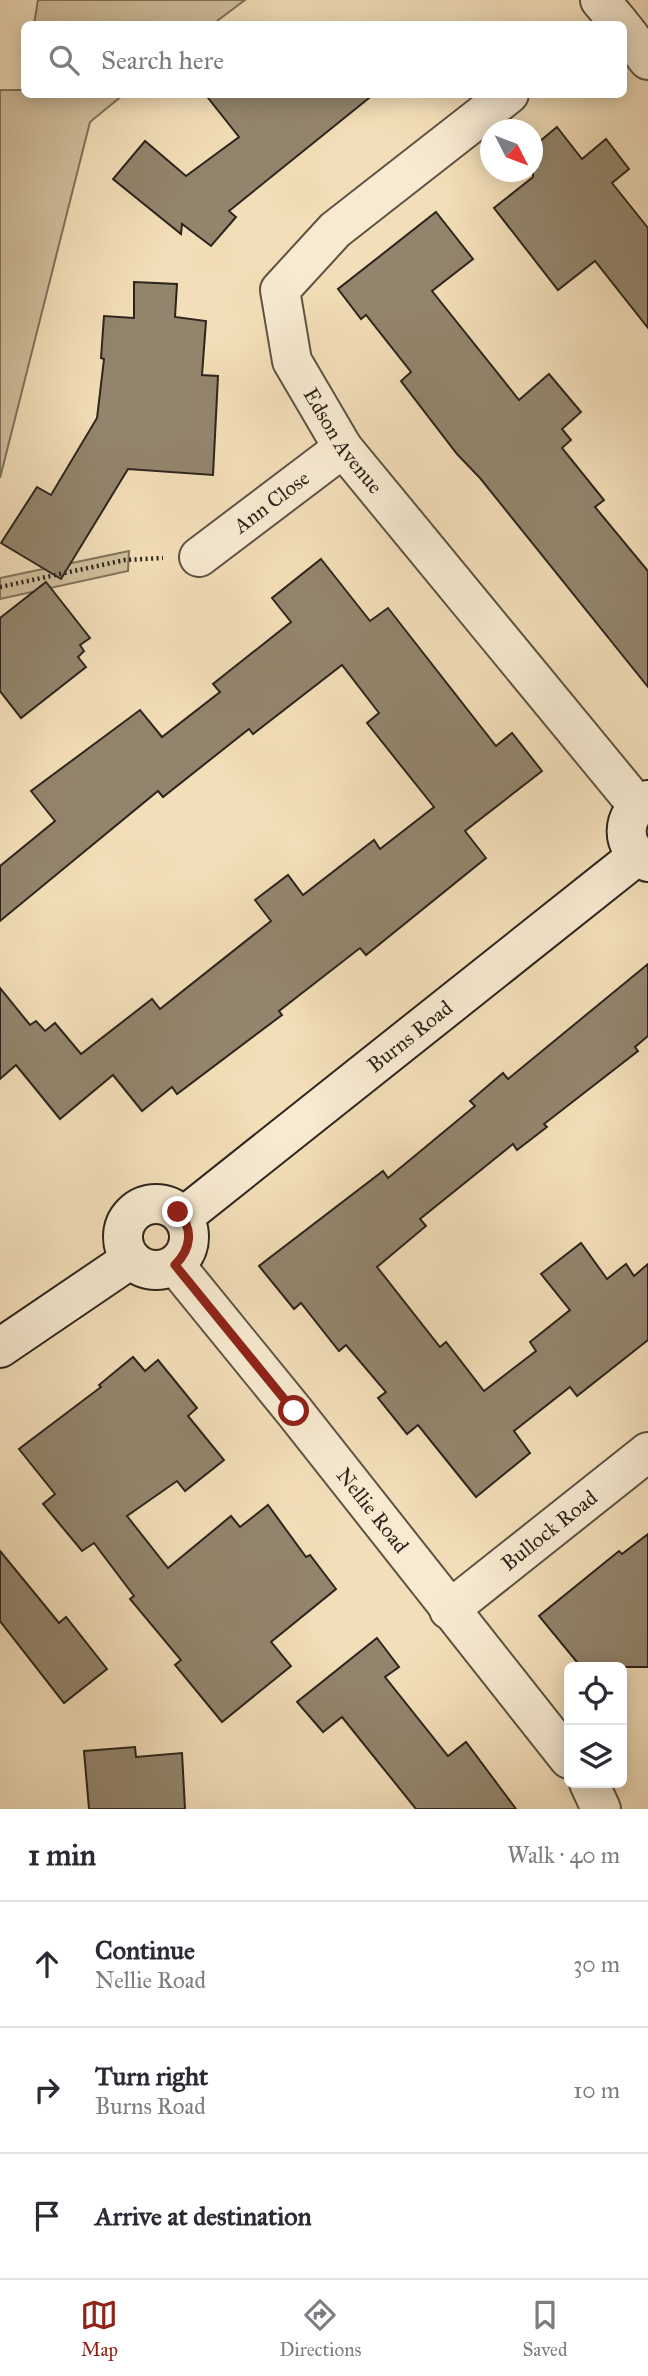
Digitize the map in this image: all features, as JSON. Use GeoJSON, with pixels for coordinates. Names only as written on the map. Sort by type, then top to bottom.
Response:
{"type":"FeatureCollection","features":[{"type":"Feature","properties":{"kind":"street"},"geometry":{"type":"LineString","coordinates":[[627,37],[648,60]]}},
{"type":"Feature","properties":{"kind":"street","name":"Edson Avenue"},"geometry":{"type":"LineString","coordinates":[[504,98],[335,230],[280,290],[292,361],[343,448],[643,803]]}},
{"type":"Feature","properties":{"kind":"street","name":"Ann Close"},"geometry":{"type":"LineString","coordinates":[[199,557],[343,448]]}},
{"type":"Feature","properties":{"kind":"street","name":"Burns Road"},"geometry":{"type":"LineString","coordinates":[[183,1217],[643,860],[628,845],[626,831],[629,817],[643,803]]}},
{"type":"Feature","properties":{"kind":"street"},"geometry":{"type":"LineString","coordinates":[[149,1204],[164,1204],[183,1217],[189,1235],[188,1246],[175,1265],[155,1271],[144,1269],[131,1259],[125,1252],[122,1237],[125,1222],[135,1210],[149,1204]]}},
{"type":"Feature","properties":{"kind":"street"},"geometry":{"type":"LineString","coordinates":[[0,1348],[131,1259]]}},
{"type":"Feature","properties":{"kind":"street","name":"Nellie Road"},"geometry":{"type":"LineString","coordinates":[[175,1265],[564,1753]]}},
{"type":"Feature","properties":{"kind":"street","name":"Bullock Road"},"geometry":{"type":"LineString","coordinates":[[449,1610],[648,1452]]}},
{"type":"Feature","properties":{"kind":"street"},"geometry":{"type":"LineString","coordinates":[[591,1788],[601,1809]]}},
{"type":"Feature","properties":{"kind":"path"},"geometry":{"type":"LineString","coordinates":[[0,587],[125,560],[199,557]]}},
{"type":"Feature","properties":{"kind":"shaded area"},"geometry":{"type":"Polygon","coordinates":[[[38,0],[245,0],[217,21],[34,21],[38,0]]]}},
{"type":"Feature","properties":{"kind":"shaded area"},"geometry":{"type":"Polygon","coordinates":[[[0,90],[21,90],[21,98],[119,98],[90,122],[0,478],[0,90]]]}},
{"type":"Feature","properties":{"kind":"shaded area"},"geometry":{"type":"Polygon","coordinates":[[[129,551],[128,571],[0,599],[0,578],[129,551]]]}},
{"type":"Feature","properties":{"kind":"building"},"geometry":{"type":"Polygon","coordinates":[[[208,98],[369,98],[229,211],[236,217],[211,246],[182,224],[181,234],[113,179],[145,141],[186,176],[239,137],[208,98]]]}},
{"type":"Feature","properties":{"kind":"building"},"geometry":{"type":"Polygon","coordinates":[[[557,127],[582,159],[606,139],[629,169],[612,183],[648,228],[648,328],[595,261],[558,290],[494,208],[527,182],[543,182],[543,139],[557,127]]]}},
{"type":"Feature","properties":{"kind":"building"},"geometry":{"type":"Polygon","coordinates":[[[436,212],[473,259],[432,291],[519,400],[549,374],[581,412],[562,429],[571,440],[562,448],[604,500],[595,507],[648,571],[648,687],[480,478],[457,454],[401,381],[411,372],[366,315],[361,319],[338,289],[436,212]]]}},
{"type":"Feature","properties":{"kind":"building"},"geometry":{"type":"Polygon","coordinates":[[[134,282],[177,284],[175,317],[206,321],[202,375],[218,376],[213,475],[128,469],[61,579],[1,543],[37,487],[51,495],[97,418],[104,359],[101,358],[104,316],[134,318],[134,282]]]}},
{"type":"Feature","properties":{"kind":"building"},"geometry":{"type":"Polygon","coordinates":[[[321,559],[370,621],[388,608],[496,746],[512,733],[542,771],[465,831],[486,858],[366,955],[360,948],[279,1011],[282,1015],[177,1094],[172,1087],[142,1111],[113,1075],[60,1119],[16,1065],[0,1079],[0,988],[30,1025],[36,1021],[45,1031],[55,1023],[81,1054],[152,999],[160,1009],[271,921],[255,900],[288,875],[303,895],[374,840],[380,849],[434,807],[367,723],[379,713],[342,665],[253,734],[249,729],[163,797],[158,791],[0,921],[0,866],[55,821],[31,791],[140,710],[162,737],[220,692],[213,684],[291,622],[272,598],[321,559]]]}},
{"type":"Feature","properties":{"kind":"building"},"geometry":{"type":"Polygon","coordinates":[[[46,582],[90,638],[80,645],[84,651],[78,657],[86,667],[21,718],[0,691],[0,618],[46,582]]]}},
{"type":"Feature","properties":{"kind":"building"},"geometry":{"type":"Polygon","coordinates":[[[648,964],[648,1036],[635,1047],[638,1051],[544,1124],[547,1127],[517,1150],[513,1144],[420,1219],[426,1226],[377,1267],[440,1347],[446,1342],[484,1391],[536,1351],[530,1342],[570,1310],[541,1274],[581,1243],[607,1279],[626,1264],[634,1276],[648,1264],[648,1340],[577,1396],[570,1387],[514,1431],[530,1453],[476,1497],[418,1425],[407,1434],[378,1398],[386,1392],[346,1345],[339,1351],[301,1303],[294,1309],[259,1266],[383,1171],[388,1178],[475,1106],[470,1101],[503,1073],[508,1079],[648,964]]]}},
{"type":"Feature","properties":{"kind":"building"},"geometry":{"type":"Polygon","coordinates":[[[133,1357],[145,1371],[158,1360],[197,1408],[188,1416],[224,1460],[185,1491],[177,1481],[127,1516],[168,1568],[231,1516],[240,1527],[268,1505],[306,1557],[310,1555],[336,1589],[271,1642],[291,1666],[222,1722],[175,1665],[181,1660],[130,1599],[134,1596],[94,1543],[82,1551],[43,1504],[55,1494],[19,1449],[101,1387],[99,1385],[133,1357]]]}},
{"type":"Feature","properties":{"kind":"building"},"geometry":{"type":"Polygon","coordinates":[[[648,1534],[648,1667],[627,1667],[627,1662],[577,1662],[539,1616],[619,1551],[622,1554],[648,1534]]]}},
{"type":"Feature","properties":{"kind":"building"},"geometry":{"type":"Polygon","coordinates":[[[0,1551],[59,1623],[66,1617],[107,1669],[64,1703],[0,1621],[0,1551]]]}},
{"type":"Feature","properties":{"kind":"building"},"geometry":{"type":"Polygon","coordinates":[[[377,1638],[399,1667],[385,1677],[448,1756],[466,1742],[516,1809],[416,1809],[342,1717],[323,1732],[297,1702],[377,1638]]]}},
{"type":"Feature","properties":{"kind":"building"},"geometry":{"type":"Polygon","coordinates":[[[135,1747],[136,1757],[182,1753],[185,1809],[89,1809],[84,1751],[135,1747]]]}},
{"type":"Feature","properties":{"kind":"route"},"geometry":{"type":"LineString","coordinates":[[178,1212],[187,1224],[189,1235],[183,1257],[175,1265],[294,1411]]}}]}
